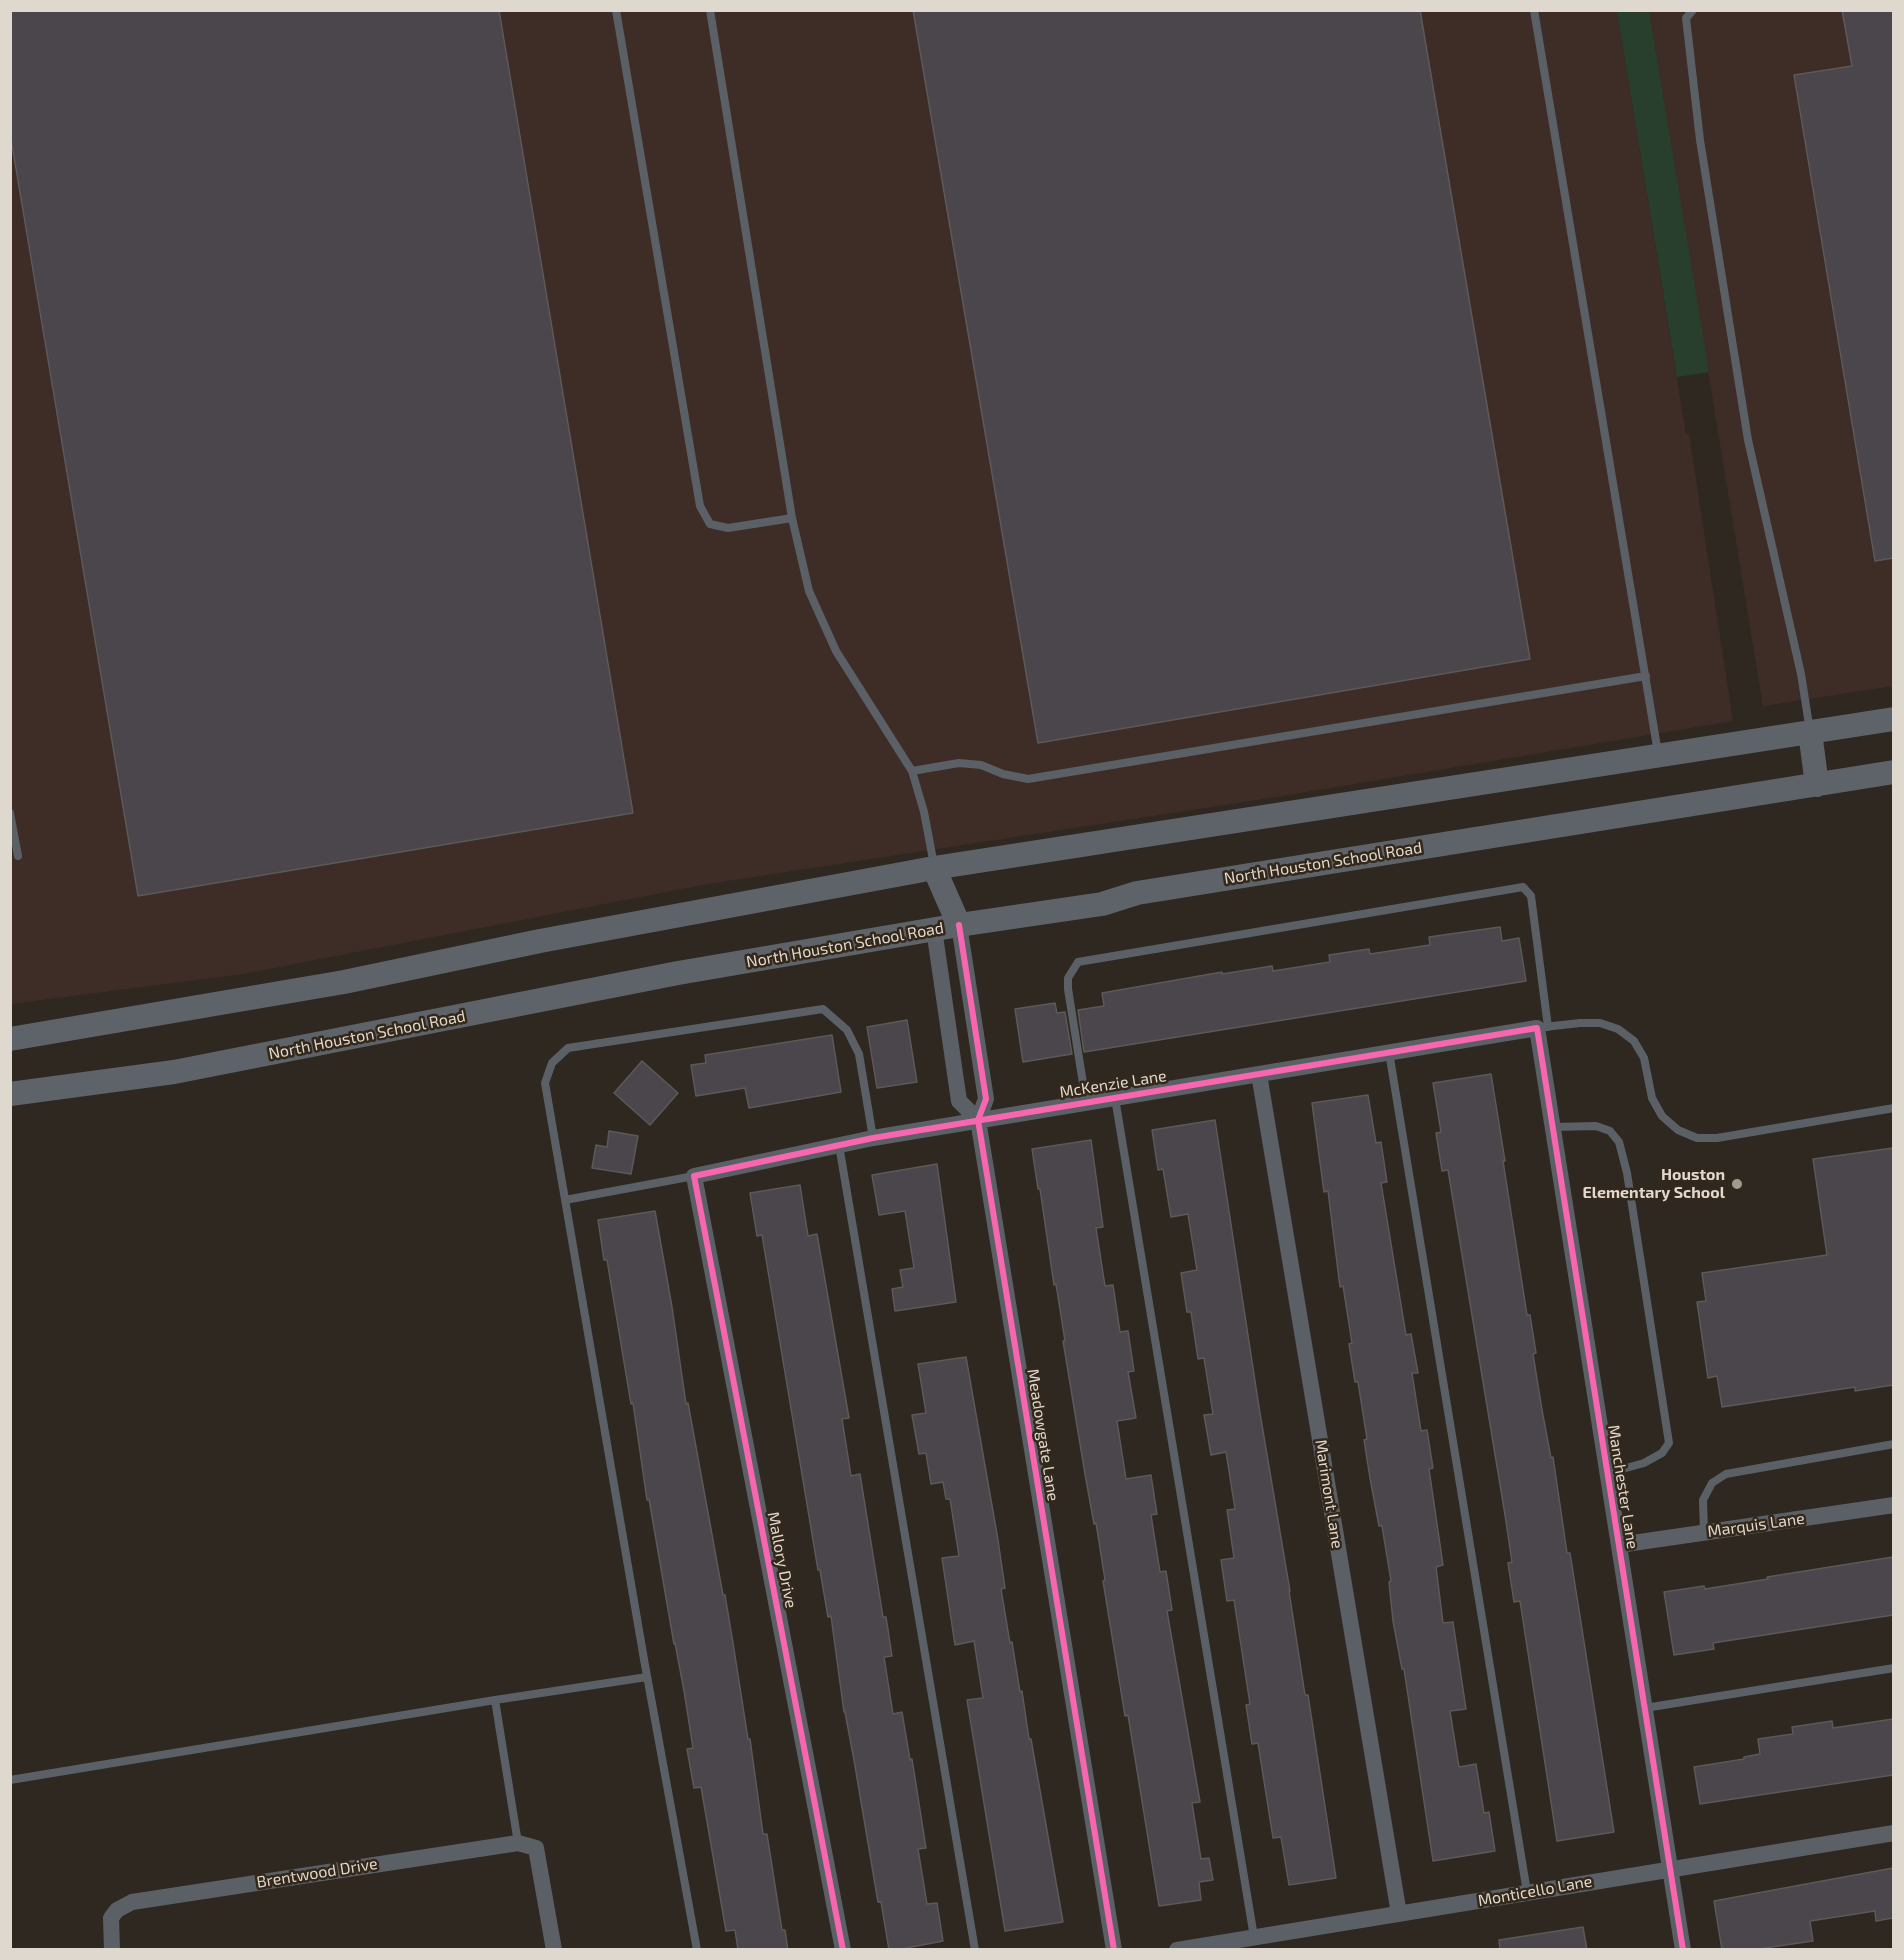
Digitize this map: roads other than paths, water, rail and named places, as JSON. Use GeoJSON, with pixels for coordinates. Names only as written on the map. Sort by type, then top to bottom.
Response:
{"type":"FeatureCollection","features":[{"type":"Feature","properties":{"kind":"main road"},"geometry":{"type":"LineString","coordinates":[[10,1039],[344,982],[540,941],[934,868],[1893,719]]}},
{"type":"Feature","properties":{"kind":"main road"},"geometry":{"type":"LineString","coordinates":[[1810,732],[1817,785]]}},
{"type":"Feature","properties":{"kind":"main road","name":"North Houston School Road"},"geometry":{"type":"LineString","coordinates":[[10,1094],[185,1070],[678,973],[934,929],[1102,904],[1137,893],[1893,772]]}},
{"type":"Feature","properties":{"kind":"main road"},"geometry":{"type":"LineString","coordinates":[[934,868],[959,925]]}},
{"type":"Feature","properties":{"kind":"main road"},"geometry":{"type":"LineString","coordinates":[[934,868],[934,929]]}},
{"type":"Feature","properties":{"kind":"street","name":"Meadowgate Lane"},"geometry":{"type":"LineString","coordinates":[[959,925],[986,1099],[978,1120],[1114,1950]]}},
{"type":"Feature","properties":{"kind":"street","name":"Meadowgate Lane"},"geometry":{"type":"LineString","coordinates":[[934,929],[960,1101],[978,1120]]}},
{"type":"Feature","properties":{"kind":"street","name":"McKenzie Lane"},"geometry":{"type":"LineString","coordinates":[[694,1176],[873,1138],[1543,1027]]}},
{"type":"Feature","properties":{"kind":"street","name":"Manchester Lane"},"geometry":{"type":"LineString","coordinates":[[1543,1027],[1553,1127],[1683,1950]]}},
{"type":"Feature","properties":{"kind":"street","name":"Marimont Lane"},"geometry":{"type":"LineString","coordinates":[[1259,1074],[1399,1914]]}},
{"type":"Feature","properties":{"kind":"street","name":"Mallory Drive"},"geometry":{"type":"LineString","coordinates":[[694,1176],[843,1950]]}},
{"type":"Feature","properties":{"kind":"street","name":"Marquis Lane"},"geometry":{"type":"LineString","coordinates":[[1619,1545],[1893,1505]]}},
{"type":"Feature","properties":{"kind":"street","name":"Monticello Lane"},"geometry":{"type":"LineString","coordinates":[[1177,1950],[1893,1833]]}},
{"type":"Feature","properties":{"kind":"street","name":"Brentwood Drive"},"geometry":{"type":"LineString","coordinates":[[112,1950],[111,1918],[117,1910],[132,1902],[518,1842]]}},
{"type":"Feature","properties":{"kind":"street"},"geometry":{"type":"LineString","coordinates":[[518,1842],[536,1848],[554,1950]]}},
{"type":"Feature","properties":{"kind":"lane"},"geometry":{"type":"LineString","coordinates":[[616,10],[700,506],[710,524],[728,528],[792,518]]}},
{"type":"Feature","properties":{"kind":"lane"},"geometry":{"type":"LineString","coordinates":[[710,10],[792,518],[809,591],[836,651],[912,771],[924,812],[934,868]]}},
{"type":"Feature","properties":{"kind":"lane"},"geometry":{"type":"LineString","coordinates":[[1534,10],[1659,756]]}},
{"type":"Feature","properties":{"kind":"lane"},"geometry":{"type":"LineString","coordinates":[[1693,10],[1686,18],[1700,140],[1748,440],[1801,674],[1810,732]]}},
{"type":"Feature","properties":{"kind":"lane"},"geometry":{"type":"LineString","coordinates":[[912,771],[959,763],[981,765],[1003,774],[1028,779],[1646,676]]}},
{"type":"Feature","properties":{"kind":"lane"},"geometry":{"type":"LineString","coordinates":[[10,813],[18,856]]}},
{"type":"Feature","properties":{"kind":"lane"},"geometry":{"type":"LineString","coordinates":[[1086,1102],[1068,989],[1068,978],[1078,962],[1523,887],[1531,896],[1543,1027],[1599,1023],[1618,1029],[1634,1041],[1644,1058],[1652,1098],[1662,1116],[1678,1130],[1697,1138],[1717,1138],[1893,1108]]}},
{"type":"Feature","properties":{"kind":"lane"},"geometry":{"type":"LineString","coordinates":[[697,1950],[647,1677],[545,1083],[552,1063],[568,1048],[823,1009],[847,1030],[859,1054],[873,1138]]}},
{"type":"Feature","properties":{"kind":"lane"},"geometry":{"type":"LineString","coordinates":[[1389,1052],[1527,1893]]}},
{"type":"Feature","properties":{"kind":"lane"},"geometry":{"type":"LineString","coordinates":[[1115,1098],[1254,1937]]}},
{"type":"Feature","properties":{"kind":"lane"},"geometry":{"type":"LineString","coordinates":[[1553,1127],[1596,1126],[1610,1131],[1619,1142],[1627,1173],[1669,1443],[1662,1453],[1644,1463],[1608,1473]]}},
{"type":"Feature","properties":{"kind":"lane"},"geometry":{"type":"LineString","coordinates":[[839,1145],[975,1950]]}},
{"type":"Feature","properties":{"kind":"lane"},"geometry":{"type":"LineString","coordinates":[[565,1200],[694,1176]]}},
{"type":"Feature","properties":{"kind":"lane"},"geometry":{"type":"LineString","coordinates":[[1704,1533],[1703,1500],[1712,1483],[1726,1474],[1893,1444]]}},
{"type":"Feature","properties":{"kind":"lane"},"geometry":{"type":"LineString","coordinates":[[1645,1708],[1893,1668]]}},
{"type":"Feature","properties":{"kind":"lane"},"geometry":{"type":"LineString","coordinates":[[10,1780],[647,1677]]}},
{"type":"Feature","properties":{"kind":"lane"},"geometry":{"type":"LineString","coordinates":[[495,1700],[518,1842]]}},
{"type":"Feature","properties":{"kind":"place","name":"Houston Elementary School"},"geometry":{"type":"Point","coordinates":[1737,1184]}}]}
